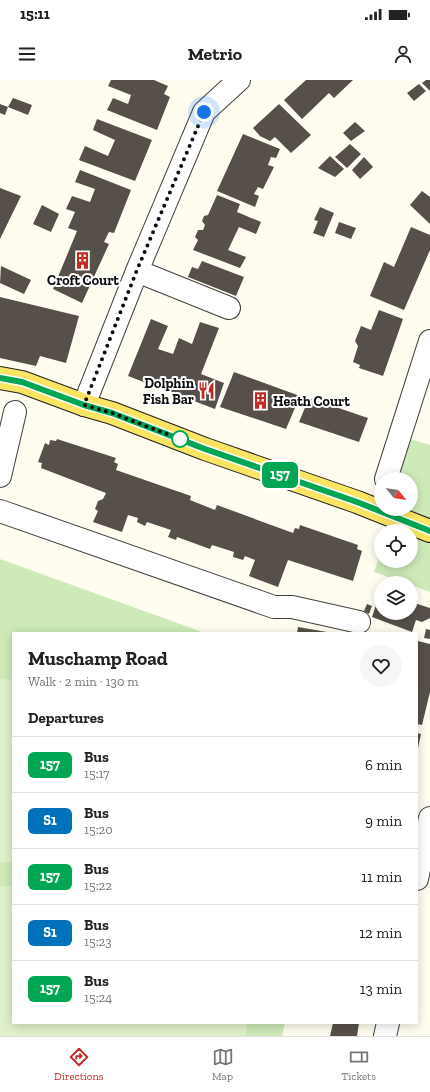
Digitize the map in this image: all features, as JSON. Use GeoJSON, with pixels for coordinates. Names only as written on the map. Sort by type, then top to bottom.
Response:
{"type":"FeatureCollection","features":[{"type":"Feature","properties":{"kind":"main road"},"geometry":{"type":"LineString","coordinates":[[0,378],[22,382],[84,405],[112,413],[205,449],[374,500]]}},
{"type":"Feature","properties":{"kind":"main road"},"geometry":{"type":"LineString","coordinates":[[404,516],[430,531]]}},
{"type":"Feature","properties":{"kind":"street"},"geometry":{"type":"LineString","coordinates":[[84,405],[137,270],[204,112],[239,80]]}},
{"type":"Feature","properties":{"kind":"street"},"geometry":{"type":"LineString","coordinates":[[137,270],[229,308]]}},
{"type":"Feature","properties":{"kind":"street"},"geometry":{"type":"LineString","coordinates":[[388,472],[430,341]]}},
{"type":"Feature","properties":{"kind":"street"},"geometry":{"type":"LineString","coordinates":[[0,476],[15,412]]}},
{"type":"Feature","properties":{"kind":"street"},"geometry":{"type":"LineString","coordinates":[[0,511],[274,607],[292,607],[359,622]]}},
{"type":"Feature","properties":{"kind":"street"},"geometry":{"type":"LineString","coordinates":[[418,874],[430,818]]}},
{"type":"Feature","properties":{"kind":"street"},"geometry":{"type":"LineString","coordinates":[[385,1036],[388,1024]]}},
{"type":"Feature","properties":{"kind":"green space"},"geometry":{"type":"Polygon","coordinates":[[[404,437],[430,445],[430,526],[404,516],[418,516],[418,472],[392,472],[404,437]]]}},
{"type":"Feature","properties":{"kind":"green space"},"geometry":{"type":"Polygon","coordinates":[[[390,519],[402,524],[389,524],[390,519]]]}},
{"type":"Feature","properties":{"kind":"green space"},"geometry":{"type":"Polygon","coordinates":[[[418,531],[430,536],[430,592],[418,588],[418,576],[386,576],[374,572],[375,568],[418,568],[418,531]]]}},
{"type":"Feature","properties":{"kind":"green space"},"geometry":{"type":"Polygon","coordinates":[[[0,559],[202,632],[12,632],[12,1024],[285,1024],[282,1036],[0,1036],[0,559]]]}},
{"type":"Feature","properties":{"kind":"green space"},"geometry":{"type":"Polygon","coordinates":[[[0,679],[12,680],[12,863],[0,862],[0,679]]]}},
{"type":"Feature","properties":{"kind":"green space"},"geometry":{"type":"Polygon","coordinates":[[[0,886],[12,887],[12,1024],[247,1024],[246,1036],[0,1036],[0,886]]]}},
{"type":"Feature","properties":{"kind":"building"},"geometry":{"type":"Polygon","coordinates":[[[111,80],[154,80],[168,86],[164,94],[170,97],[157,130],[107,110],[113,98],[128,104],[131,95],[108,86],[111,80]]]}},
{"type":"Feature","properties":{"kind":"building"},"geometry":{"type":"Polygon","coordinates":[[[306,80],[353,80],[334,98],[329,93],[302,119],[284,100],[306,80]]]}},
{"type":"Feature","properties":{"kind":"building"},"geometry":{"type":"Polygon","coordinates":[[[426,80],[430,80],[430,91],[422,83],[426,80]]]}},
{"type":"Feature","properties":{"kind":"building"},"geometry":{"type":"Polygon","coordinates":[[[419,84],[426,91],[414,101],[407,93],[419,84]]]}},
{"type":"Feature","properties":{"kind":"building"},"geometry":{"type":"Polygon","coordinates":[[[13,98],[32,105],[28,115],[8,107],[13,98]]]}},
{"type":"Feature","properties":{"kind":"building"},"geometry":{"type":"Polygon","coordinates":[[[0,104],[8,107],[5,115],[0,113],[0,104]]]}},
{"type":"Feature","properties":{"kind":"building"},"geometry":{"type":"Polygon","coordinates":[[[279,104],[311,135],[291,153],[275,137],[270,141],[260,136],[253,128],[279,104]]]}},
{"type":"Feature","properties":{"kind":"building"},"geometry":{"type":"Polygon","coordinates":[[[97,119],[152,140],[135,181],[79,160],[85,146],[108,156],[115,140],[93,130],[97,119]]]}},
{"type":"Feature","properties":{"kind":"building"},"geometry":{"type":"Polygon","coordinates":[[[355,122],[365,131],[351,141],[343,133],[355,122]]]}},
{"type":"Feature","properties":{"kind":"building"},"geometry":{"type":"Polygon","coordinates":[[[243,134],[280,149],[276,158],[271,157],[268,165],[274,167],[263,189],[258,187],[254,194],[259,196],[255,207],[217,191],[243,134]]]}},
{"type":"Feature","properties":{"kind":"building"},"geometry":{"type":"Polygon","coordinates":[[[350,144],[361,154],[347,168],[335,157],[350,144]]]}},
{"type":"Feature","properties":{"kind":"building"},"geometry":{"type":"Polygon","coordinates":[[[330,156],[344,169],[335,177],[318,168],[330,156]]]}},
{"type":"Feature","properties":{"kind":"building"},"geometry":{"type":"Polygon","coordinates":[[[364,157],[373,167],[360,179],[352,170],[364,157]]]}},
{"type":"Feature","properties":{"kind":"building"},"geometry":{"type":"Polygon","coordinates":[[[80,170],[131,190],[114,233],[109,232],[104,242],[109,244],[82,303],[53,289],[77,231],[68,228],[75,212],[66,209],[72,196],[90,202],[95,189],[75,182],[80,170]]]}},
{"type":"Feature","properties":{"kind":"building"},"geometry":{"type":"Polygon","coordinates":[[[0,188],[21,196],[0,239],[0,188]]]}},
{"type":"Feature","properties":{"kind":"building"},"geometry":{"type":"Polygon","coordinates":[[[422,191],[430,197],[430,224],[410,205],[422,191]]]}},
{"type":"Feature","properties":{"kind":"building"},"geometry":{"type":"Polygon","coordinates":[[[217,195],[240,204],[237,212],[261,222],[256,234],[239,227],[228,250],[246,257],[240,268],[193,250],[198,240],[195,237],[198,230],[203,230],[205,225],[202,221],[204,216],[208,215],[217,195]]]}},
{"type":"Feature","properties":{"kind":"building"},"geometry":{"type":"Polygon","coordinates":[[[42,205],[59,214],[51,232],[33,224],[42,205]]]}},
{"type":"Feature","properties":{"kind":"building"},"geometry":{"type":"Polygon","coordinates":[[[320,207],[334,213],[324,237],[313,233],[318,221],[314,220],[320,207]]]}},
{"type":"Feature","properties":{"kind":"building"},"geometry":{"type":"Polygon","coordinates":[[[339,222],[356,228],[351,239],[335,233],[339,222]]]}},
{"type":"Feature","properties":{"kind":"building"},"geometry":{"type":"Polygon","coordinates":[[[411,227],[430,235],[430,250],[404,310],[370,296],[384,262],[394,267],[411,227]]]}},
{"type":"Feature","properties":{"kind":"building"},"geometry":{"type":"Polygon","coordinates":[[[202,261],[244,277],[236,296],[188,277],[192,267],[198,269],[202,261]]]}},
{"type":"Feature","properties":{"kind":"building"},"geometry":{"type":"Polygon","coordinates":[[[1,266],[31,280],[24,294],[0,283],[1,266]]]}},
{"type":"Feature","properties":{"kind":"building"},"geometry":{"type":"Polygon","coordinates":[[[0,297],[79,316],[66,363],[40,356],[36,366],[0,358],[0,297]]]}},
{"type":"Feature","properties":{"kind":"building"},"geometry":{"type":"Polygon","coordinates":[[[379,310],[403,319],[383,376],[359,368],[360,365],[353,362],[358,346],[355,341],[361,326],[371,330],[379,310]]]}},
{"type":"Feature","properties":{"kind":"building"},"geometry":{"type":"Polygon","coordinates":[[[151,319],[168,326],[158,349],[173,354],[179,338],[192,344],[200,322],[219,328],[201,374],[224,383],[215,409],[128,376],[151,319]]]}},
{"type":"Feature","properties":{"kind":"building","name":"Heath Court"},"geometry":{"type":"Polygon","coordinates":[[[234,372],[300,396],[286,429],[220,407],[234,372]]]}},
{"type":"Feature","properties":{"kind":"building"},"geometry":{"type":"Polygon","coordinates":[[[309,398],[368,418],[359,442],[299,422],[309,398]]]}},
{"type":"Feature","properties":{"kind":"building"},"geometry":{"type":"Polygon","coordinates":[[[57,439],[116,458],[114,462],[118,464],[116,470],[191,496],[190,500],[215,510],[217,505],[293,533],[295,528],[299,529],[300,525],[358,545],[357,549],[362,551],[353,581],[288,560],[278,587],[249,576],[255,560],[245,556],[243,560],[233,557],[234,552],[212,545],[210,549],[177,537],[176,540],[168,537],[171,530],[147,522],[145,526],[137,522],[138,518],[128,515],[122,532],[93,522],[98,511],[95,509],[98,501],[103,499],[106,493],[41,468],[42,463],[38,462],[45,443],[49,445],[50,440],[56,441],[57,439]]]}},
{"type":"Feature","properties":{"kind":"building"},"geometry":{"type":"Polygon","coordinates":[[[367,604],[372,606],[369,614],[364,611],[367,604]]]}},
{"type":"Feature","properties":{"kind":"building"},"geometry":{"type":"Polygon","coordinates":[[[418,604],[430,608],[430,618],[422,622],[416,620],[418,620],[418,604]]]}},
{"type":"Feature","properties":{"kind":"building"},"geometry":{"type":"Polygon","coordinates":[[[380,620],[416,620],[412,632],[380,620]]]}},
{"type":"Feature","properties":{"kind":"building"},"geometry":{"type":"Polygon","coordinates":[[[298,627],[327,632],[297,632],[298,627]]]}},
{"type":"Feature","properties":{"kind":"building"},"geometry":{"type":"Polygon","coordinates":[[[426,629],[430,630],[430,639],[424,638],[426,629]]]}},
{"type":"Feature","properties":{"kind":"building"},"geometry":{"type":"Polygon","coordinates":[[[418,641],[430,644],[430,692],[422,725],[418,724],[418,641]]]}},
{"type":"Feature","properties":{"kind":"building"},"geometry":{"type":"Polygon","coordinates":[[[418,733],[421,734],[418,748],[418,733]]]}},
{"type":"Feature","properties":{"kind":"building"},"geometry":{"type":"Polygon","coordinates":[[[333,1024],[359,1024],[357,1036],[330,1036],[333,1024]]]}},
{"type":"Feature","properties":{"kind":"bus line","name":"157"},"geometry":{"type":"LineString","coordinates":[[0,378],[22,382],[84,405],[112,413],[205,449],[357,502],[430,531]]}},
{"type":"Feature","properties":{"kind":"place","name":"Croft Court"},"geometry":{"type":"Point","coordinates":[83,260]}},
{"type":"Feature","properties":{"kind":"place","name":"Dolphin Fish Bar"},"geometry":{"type":"Point","coordinates":[207,391]}},
{"type":"Feature","properties":{"kind":"place","name":"Heath Court"},"geometry":{"type":"Point","coordinates":[260,401]}},
{"type":"Feature","properties":{"kind":"route"},"geometry":{"type":"LineString","coordinates":[[180,439],[112,413],[84,405],[137,270],[204,112]]}}]}
